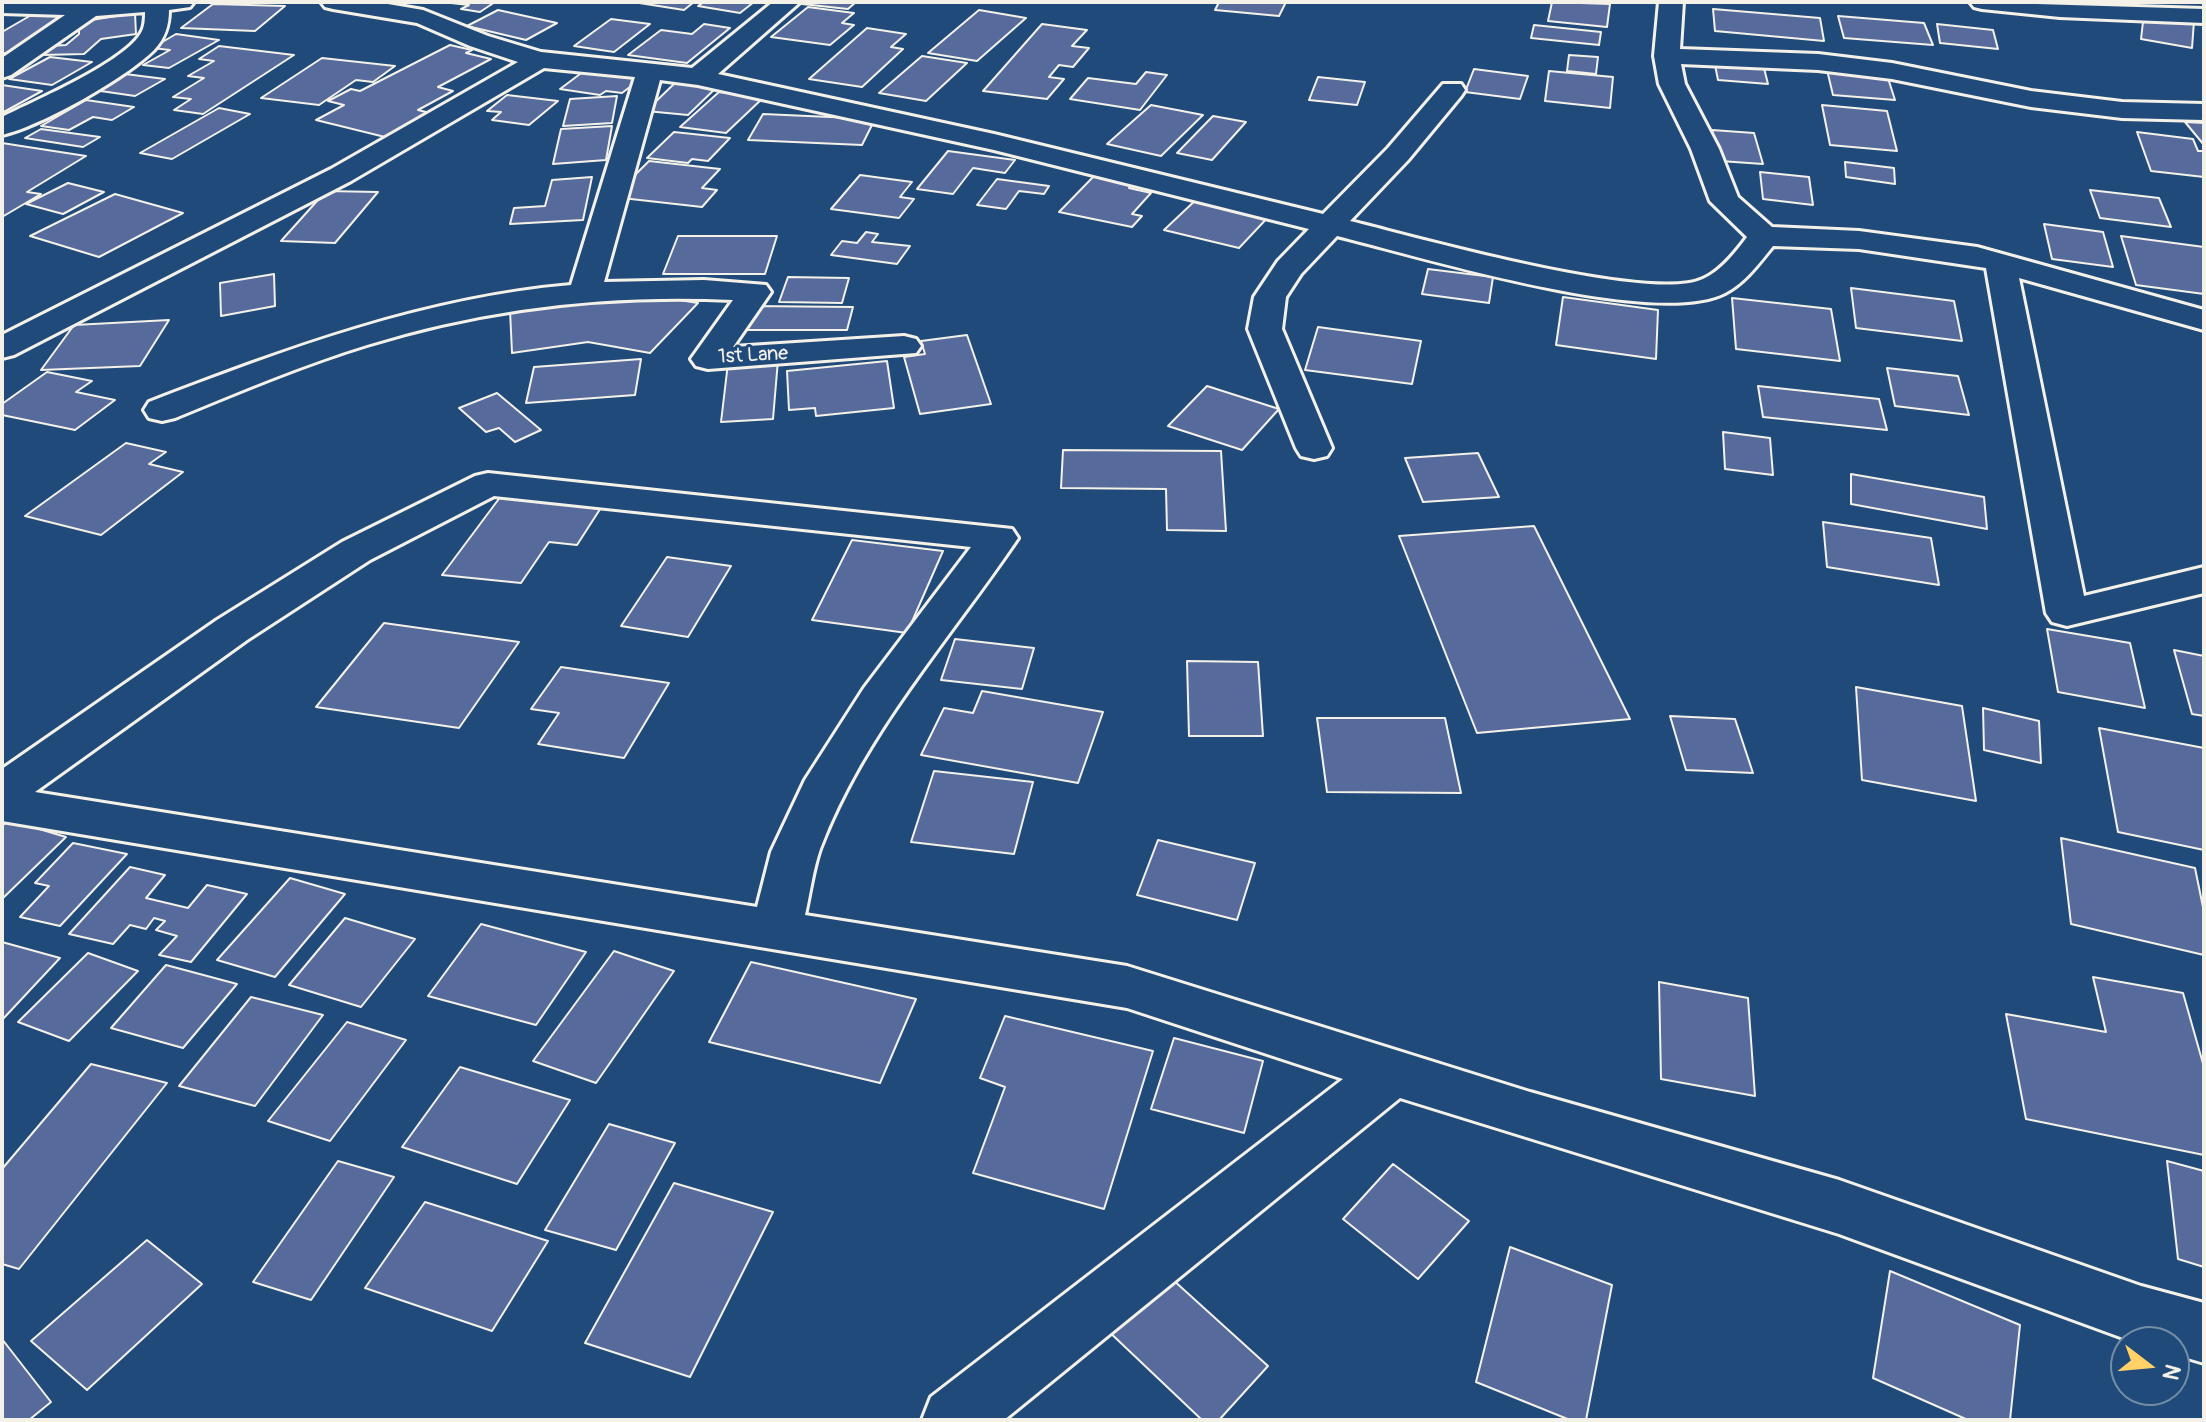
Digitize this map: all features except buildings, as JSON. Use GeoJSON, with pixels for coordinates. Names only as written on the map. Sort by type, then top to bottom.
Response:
{"type":"FeatureCollection","features":[{"type":"Feature","properties":{"kind":"street"},"geometry":{"type":"LineString","coordinates":[[333,2],[423,17],[479,41],[539,60],[698,77],[980,138],[1329,226],[1601,288],[1673,295],[1714,286],[1745,261],[1764,236]]}},
{"type":"Feature","properties":{"kind":"street"},"geometry":{"type":"LineString","coordinates":[[698,77],[788,2]]}},
{"type":"Feature","properties":{"kind":"street"},"geometry":{"type":"LineString","coordinates":[[1671,2],[1667,56],[1672,84],[1705,149],[1725,201],[1764,236],[1872,241],[1977,256],[2204,321]]}},
{"type":"Feature","properties":{"kind":"street"},"geometry":{"type":"LineString","coordinates":[[1982,2],[2060,10],[2204,16]]}},
{"type":"Feature","properties":{"kind":"street"},"geometry":{"type":"LineString","coordinates":[[2,6],[90,9],[170,4]]}},
{"type":"Feature","properties":{"kind":"street"},"geometry":{"type":"LineString","coordinates":[[2,127],[94,80],[136,54],[155,31],[170,4]]}},
{"type":"Feature","properties":{"kind":"street"},"geometry":{"type":"LineString","coordinates":[[2,70],[90,9]]}},
{"type":"Feature","properties":{"kind":"street"},"geometry":{"type":"LineString","coordinates":[[1667,56],[1818,62],[1892,71],[2031,99],[2122,110],[2204,112]]}},
{"type":"Feature","properties":{"kind":"street"},"geometry":{"type":"LineString","coordinates":[[2,348],[228,235],[477,99],[539,60]]}},
{"type":"Feature","properties":{"kind":"street"},"geometry":{"type":"LineString","coordinates":[[585,292],[650,71]]}},
{"type":"Feature","properties":{"kind":"street"},"geometry":{"type":"LineString","coordinates":[[1314,448],[1265,329],[1270,297],[1289,268],[1398,154],[1452,90]]}},
{"type":"Feature","properties":{"kind":"street"},"geometry":{"type":"LineString","coordinates":[[2001,264],[2067,613],[2204,580]]}},
{"type":"Feature","properties":{"kind":"street","name":"1st Lane"},"geometry":{"type":"LineString","coordinates":[[162,410],[294,358],[383,329],[487,305],[585,292],[693,288],[755,292],[708,359],[904,346]]}},
{"type":"Feature","properties":{"kind":"street"},"geometry":{"type":"LineString","coordinates":[[2,792],[232,630],[356,551],[488,484],[998,538],[879,699],[821,792],[795,852],[779,918]]}},
{"type":"Feature","properties":{"kind":"street"},"geometry":{"type":"LineString","coordinates":[[2,804],[1127,987],[1392,1072],[1839,1207],[2141,1315],[2204,1333]]}},
{"type":"Feature","properties":{"kind":"street"},"geometry":{"type":"LineString","coordinates":[[954,1420],[1392,1072]]}}]}
